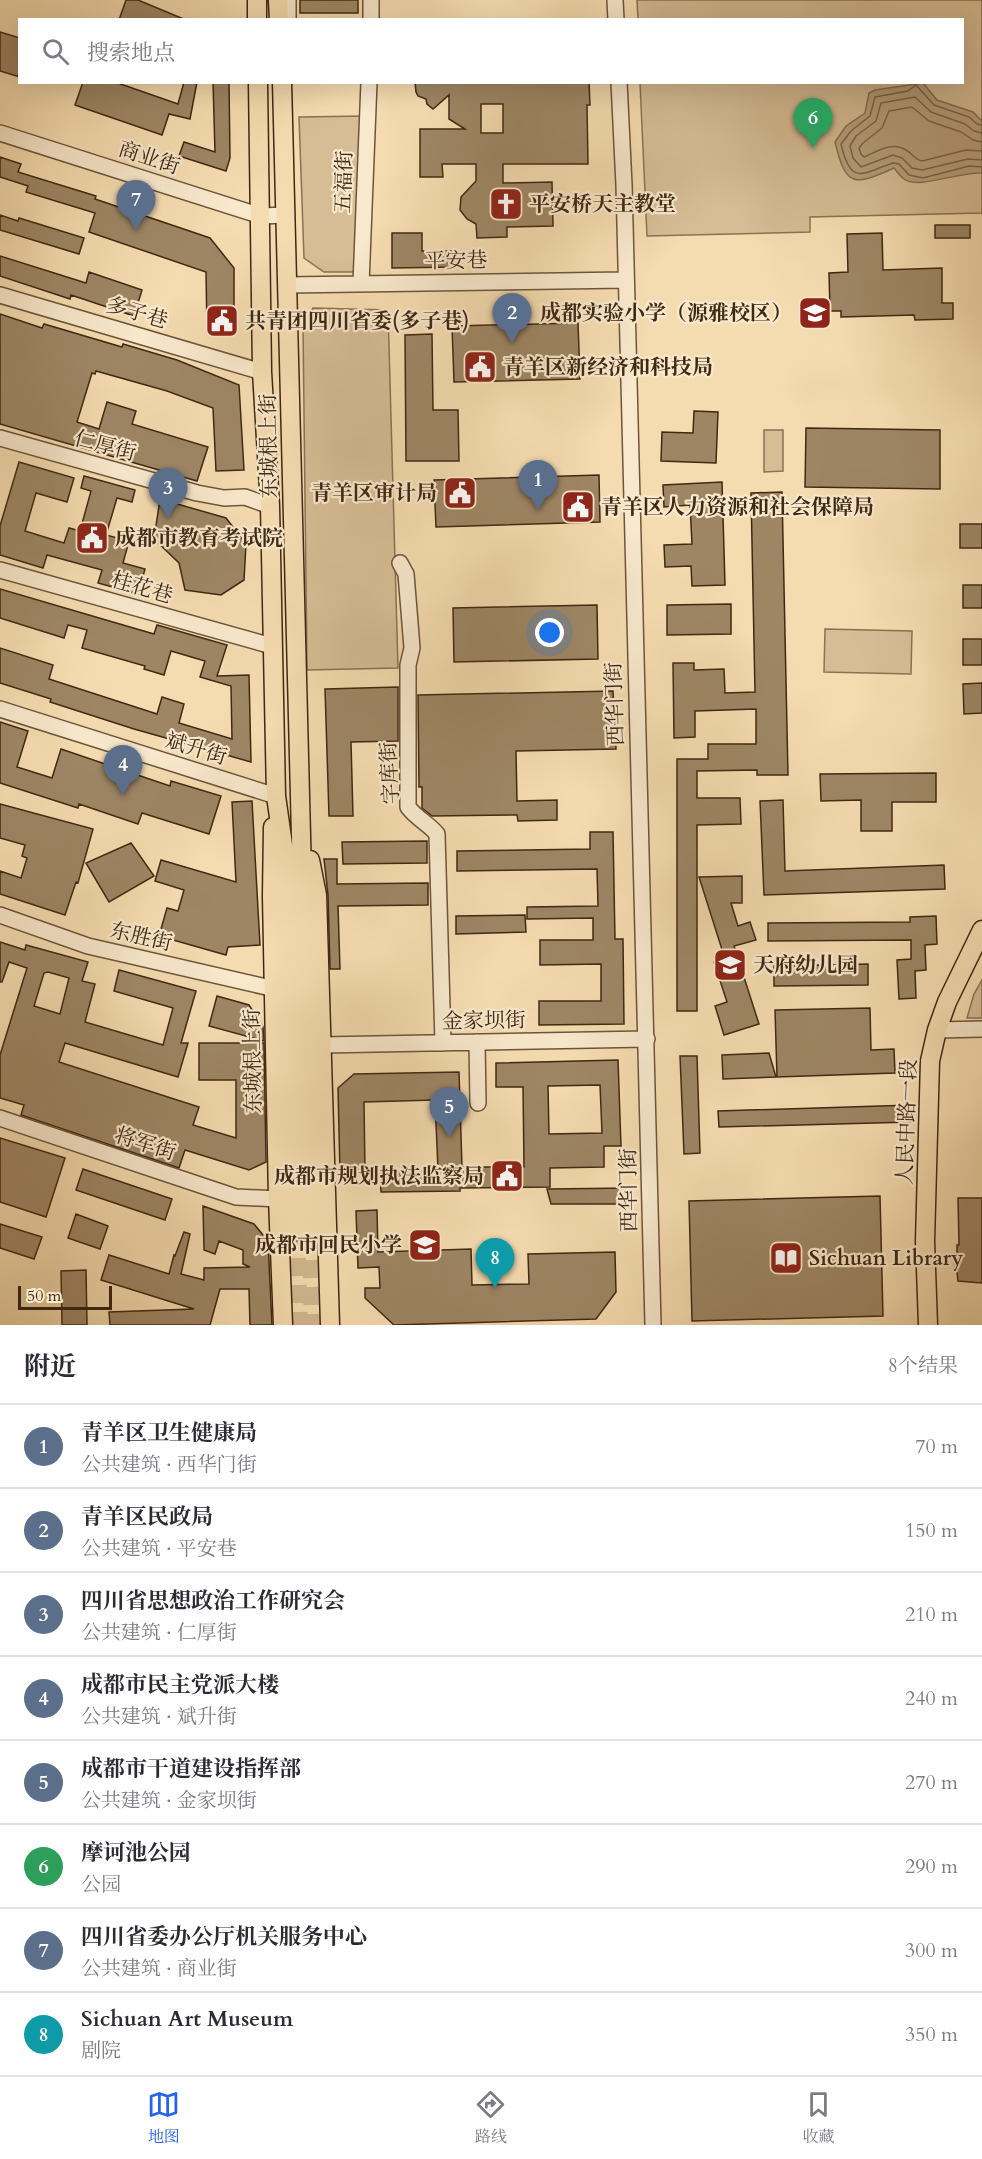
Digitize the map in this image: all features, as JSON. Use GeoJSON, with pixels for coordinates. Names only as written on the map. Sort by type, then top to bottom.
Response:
{"type":"FeatureCollection","features":[{"type":"Feature","properties":{"kind":"main road"},"geometry":{"type":"LineString","coordinates":[[257,0],[257,18]]}},
{"type":"Feature","properties":{"kind":"main road"},"geometry":{"type":"LineString","coordinates":[[278,0],[279,18]]}},
{"type":"Feature","properties":{"kind":"main road","name":"东城根上街"},"geometry":{"type":"LineString","coordinates":[[258,84],[262,372],[270,506],[276,796],[284,852],[304,1232],[302,819],[282,84]]}},
{"type":"Feature","properties":{"kind":"main road","name":"东城根上街"},"geometry":{"type":"LineString","coordinates":[[276,796],[271,843],[278,1199],[283,1325]]}},
{"type":"Feature","properties":{"kind":"main road","name":"东城根上街"},"geometry":{"type":"LineString","coordinates":[[302,819],[317,895],[330,1325]]}},
{"type":"Feature","properties":{"kind":"main road","name":"人民中路一段"},"geometry":{"type":"LineString","coordinates":[[928,1325],[925,1240],[930,1061],[937,1029],[957,978],[982,930]]}},
{"type":"Feature","properties":{"kind":"street"},"geometry":{"type":"LineString","coordinates":[[248,0],[251,18]]}},
{"type":"Feature","properties":{"kind":"street"},"geometry":{"type":"LineString","coordinates":[[288,0],[288,18]]}},
{"type":"Feature","properties":{"kind":"street"},"geometry":{"type":"LineString","coordinates":[[371,0],[371,18]]}},
{"type":"Feature","properties":{"kind":"street"},"geometry":{"type":"LineString","coordinates":[[615,0],[616,18]]}},
{"type":"Feature","properties":{"kind":"street","name":"五福街"},"geometry":{"type":"LineString","coordinates":[[361,284],[369,84]]}},
{"type":"Feature","properties":{"kind":"street","name":"西华门街"},"geometry":{"type":"LineString","coordinates":[[619,84],[624,185],[653,1325]]}},
{"type":"Feature","properties":{"kind":"street","name":"商业街"},"geometry":{"type":"LineString","coordinates":[[0,133],[261,216],[286,215]]}},
{"type":"Feature","properties":{"kind":"street","name":"平安巷"},"geometry":{"type":"LineString","coordinates":[[288,285],[625,280]]}},
{"type":"Feature","properties":{"kind":"street","name":"多子巷"},"geometry":{"type":"LineString","coordinates":[[0,295],[262,372]]}},
{"type":"Feature","properties":{"kind":"street","name":"仁厚街"},"geometry":{"type":"LineString","coordinates":[[0,438],[197,493],[224,498],[245,497],[270,506]]}},
{"type":"Feature","properties":{"kind":"street","name":"字库街"},"geometry":{"type":"LineString","coordinates":[[400,563],[406,574],[412,648],[408,665],[408,807],[414,816],[429,824],[437,834],[443,1043]]}},
{"type":"Feature","properties":{"kind":"street","name":"桂花巷"},"geometry":{"type":"LineString","coordinates":[[0,570],[272,646]]}},
{"type":"Feature","properties":{"kind":"street","name":"斌升街"},"geometry":{"type":"LineString","coordinates":[[0,709],[276,796]]}},
{"type":"Feature","properties":{"kind":"street","name":"东胜街"},"geometry":{"type":"LineString","coordinates":[[0,915],[88,946],[275,989]]}},
{"type":"Feature","properties":{"kind":"street"},"geometry":{"type":"LineString","coordinates":[[937,1029],[982,1029]]}},
{"type":"Feature","properties":{"kind":"street","name":"金家坝街"},"geometry":{"type":"LineString","coordinates":[[322,1045],[647,1039]]}},
{"type":"Feature","properties":{"kind":"street"},"geometry":{"type":"LineString","coordinates":[[477,1042],[478,1103]]}},
{"type":"Feature","properties":{"kind":"street","name":"将军街"},"geometry":{"type":"LineString","coordinates":[[0,1118],[236,1197],[278,1199]]}},
{"type":"Feature","properties":{"kind":"shaded area"},"geometry":{"type":"Polygon","coordinates":[[[637,0],[982,0],[982,213],[810,217],[810,232],[647,236],[640,84],[964,84],[964,18],[638,18],[637,0]]]}},
{"type":"Feature","properties":{"kind":"shaded area"},"geometry":{"type":"Polygon","coordinates":[[[363,116],[355,272],[324,272],[304,258],[299,117],[363,116]]]}},
{"type":"Feature","properties":{"kind":"shaded area"},"geometry":{"type":"Polygon","coordinates":[[[313,308],[388,310],[398,668],[307,670],[303,325],[313,308]]]}},
{"type":"Feature","properties":{"kind":"shaded area"},"geometry":{"type":"Polygon","coordinates":[[[764,430],[783,430],[783,471],[764,472],[764,430]]]}},
{"type":"Feature","properties":{"kind":"shaded area"},"geometry":{"type":"Polygon","coordinates":[[[825,629],[912,631],[911,674],[824,672],[825,629]]]}},
{"type":"Feature","properties":{"kind":"shaded area"},"geometry":{"type":"Polygon","coordinates":[[[982,980],[982,1018],[967,1018],[974,994],[982,980]]]}},
{"type":"Feature","properties":{"kind":"water"},"geometry":{"type":"Polygon","coordinates":[[[924,84],[937,100],[973,112],[982,121],[982,173],[919,182],[904,179],[894,168],[861,180],[848,175],[843,168],[835,142],[846,126],[865,113],[869,93],[875,90],[924,84]]]}},
{"type":"Feature","properties":{"kind":"building"},"geometry":{"type":"Polygon","coordinates":[[[126,0],[138,0],[181,18],[120,18],[126,0]]]}},
{"type":"Feature","properties":{"kind":"building"},"geometry":{"type":"Polygon","coordinates":[[[300,0],[358,0],[358,13],[300,13],[300,0]]]}},
{"type":"Feature","properties":{"kind":"building"},"geometry":{"type":"Polygon","coordinates":[[[0,32],[18,37],[18,76],[0,71],[0,32]]]}},
{"type":"Feature","properties":{"kind":"building"},"geometry":{"type":"Polygon","coordinates":[[[82,84],[121,84],[178,104],[183,84],[197,84],[190,119],[169,114],[162,135],[75,105],[82,84]]]}},
{"type":"Feature","properties":{"kind":"building"},"geometry":{"type":"Polygon","coordinates":[[[213,84],[229,84],[230,158],[226,171],[179,156],[184,142],[215,152],[213,84]]]}},
{"type":"Feature","properties":{"kind":"building"},"geometry":{"type":"Polygon","coordinates":[[[415,84],[589,84],[590,105],[587,105],[588,164],[503,164],[503,183],[552,182],[553,226],[507,227],[507,237],[477,238],[476,224],[467,219],[460,210],[461,197],[476,181],[476,164],[442,164],[443,177],[420,177],[420,129],[465,129],[449,119],[449,95],[433,109],[427,104],[426,99],[418,96],[415,84]],[[481,104],[481,133],[503,133],[503,104],[481,104]]]}},
{"type":"Feature","properties":{"kind":"building"},"geometry":{"type":"Polygon","coordinates":[[[0,157],[21,164],[18,172],[96,196],[95,199],[210,238],[234,268],[234,332],[207,332],[206,272],[89,232],[95,213],[26,192],[28,186],[0,177],[0,157]]]}},
{"type":"Feature","properties":{"kind":"building"},"geometry":{"type":"Polygon","coordinates":[[[0,215],[18,221],[19,218],[84,238],[79,254],[0,230],[0,215]]]}},
{"type":"Feature","properties":{"kind":"building"},"geometry":{"type":"Polygon","coordinates":[[[935,225],[970,225],[970,238],[935,238],[935,225]]]}},
{"type":"Feature","properties":{"kind":"building"},"geometry":{"type":"Polygon","coordinates":[[[392,233],[422,233],[422,251],[455,251],[455,267],[392,268],[392,233]]]}},
{"type":"Feature","properties":{"kind":"building"},"geometry":{"type":"Polygon","coordinates":[[[882,233],[883,270],[942,268],[942,303],[953,303],[953,319],[915,320],[914,315],[841,317],[841,311],[830,311],[829,273],[848,272],[847,234],[882,233]]]}},
{"type":"Feature","properties":{"kind":"building"},"geometry":{"type":"Polygon","coordinates":[[[0,256],[86,283],[89,272],[142,290],[134,316],[71,295],[70,299],[0,276],[0,256]]]}},
{"type":"Feature","properties":{"kind":"building"},"geometry":{"type":"Polygon","coordinates":[[[0,314],[42,328],[44,324],[122,347],[123,344],[177,360],[239,385],[244,470],[216,471],[213,408],[167,391],[96,371],[95,374],[92,373],[77,422],[99,429],[107,402],[136,411],[132,424],[208,447],[197,481],[0,424],[0,314]]]}},
{"type":"Feature","properties":{"kind":"building"},"geometry":{"type":"Polygon","coordinates":[[[578,323],[580,379],[454,382],[452,326],[578,323]]]}},
{"type":"Feature","properties":{"kind":"building"},"geometry":{"type":"Polygon","coordinates":[[[432,334],[433,410],[458,410],[459,461],[406,461],[405,335],[432,334]]]}},
{"type":"Feature","properties":{"kind":"building"},"geometry":{"type":"Polygon","coordinates":[[[694,411],[718,412],[716,463],[661,461],[662,432],[693,433],[694,411]]]}},
{"type":"Feature","properties":{"kind":"building"},"geometry":{"type":"Polygon","coordinates":[[[806,428],[940,430],[940,489],[805,487],[806,428]]]}},
{"type":"Feature","properties":{"kind":"building"},"geometry":{"type":"Polygon","coordinates":[[[19,462],[74,478],[67,502],[36,493],[25,531],[64,543],[69,528],[80,531],[91,491],[81,488],[84,476],[135,490],[132,502],[117,498],[106,535],[129,541],[123,563],[145,569],[138,594],[98,583],[102,570],[47,555],[43,568],[0,555],[0,526],[19,462]]]}},
{"type":"Feature","properties":{"kind":"building"},"geometry":{"type":"Polygon","coordinates":[[[599,475],[600,522],[436,527],[434,480],[599,475]]]}},
{"type":"Feature","properties":{"kind":"building"},"geometry":{"type":"Polygon","coordinates":[[[722,482],[725,585],[692,586],[691,566],[665,567],[664,545],[692,544],[690,505],[664,507],[663,485],[722,482]]]}},
{"type":"Feature","properties":{"kind":"building"},"geometry":{"type":"Polygon","coordinates":[[[782,492],[788,775],[757,775],[757,770],[697,771],[697,798],[740,798],[741,824],[697,825],[697,1011],[677,1011],[677,759],[708,759],[708,744],[756,744],[756,709],[695,711],[695,737],[674,738],[673,663],[694,663],[694,670],[724,669],[725,693],[755,692],[751,493],[782,492]]]}},
{"type":"Feature","properties":{"kind":"building"},"geometry":{"type":"Polygon","coordinates":[[[160,499],[226,518],[246,544],[244,580],[221,595],[185,590],[179,563],[154,539],[160,499]]]}},
{"type":"Feature","properties":{"kind":"building"},"geometry":{"type":"Polygon","coordinates":[[[960,524],[982,524],[982,548],[960,548],[960,524]]]}},
{"type":"Feature","properties":{"kind":"building"},"geometry":{"type":"Polygon","coordinates":[[[963,585],[982,585],[982,608],[963,608],[963,585]]]}},
{"type":"Feature","properties":{"kind":"building"},"geometry":{"type":"Polygon","coordinates":[[[0,589],[154,634],[157,625],[227,645],[217,676],[249,675],[251,762],[134,729],[0,683],[0,648],[53,665],[49,679],[157,714],[162,697],[184,704],[179,723],[232,739],[231,686],[200,677],[205,661],[171,651],[164,675],[144,669],[145,666],[82,648],[87,630],[68,625],[64,638],[0,618],[0,589]]]}},
{"type":"Feature","properties":{"kind":"building"},"geometry":{"type":"Polygon","coordinates":[[[731,604],[731,634],[667,635],[667,605],[731,604]]]}},
{"type":"Feature","properties":{"kind":"building"},"geometry":{"type":"Polygon","coordinates":[[[597,605],[598,659],[454,662],[453,608],[597,605]]]}},
{"type":"Feature","properties":{"kind":"building"},"geometry":{"type":"Polygon","coordinates":[[[963,639],[982,639],[982,665],[963,665],[963,639]]]}},
{"type":"Feature","properties":{"kind":"building"},"geometry":{"type":"Polygon","coordinates":[[[982,683],[982,713],[964,714],[963,684],[982,683]]]}},
{"type":"Feature","properties":{"kind":"building"},"geometry":{"type":"Polygon","coordinates":[[[398,687],[398,741],[351,742],[353,816],[329,816],[325,689],[398,687]]]}},
{"type":"Feature","properties":{"kind":"building"},"geometry":{"type":"Polygon","coordinates":[[[613,691],[616,749],[516,751],[517,801],[557,800],[557,820],[518,821],[517,815],[432,816],[422,808],[422,787],[419,787],[418,695],[613,691]]]}},
{"type":"Feature","properties":{"kind":"building"},"geometry":{"type":"Polygon","coordinates":[[[0,722],[28,731],[17,767],[52,778],[61,749],[170,786],[171,781],[221,796],[209,834],[142,813],[138,824],[79,804],[78,808],[0,783],[0,722]]]}},
{"type":"Feature","properties":{"kind":"building"},"geometry":{"type":"Polygon","coordinates":[[[936,773],[936,802],[892,802],[892,831],[861,831],[861,800],[821,801],[820,774],[936,773]]]}},
{"type":"Feature","properties":{"kind":"building"},"geometry":{"type":"Polygon","coordinates":[[[783,800],[785,871],[944,865],[945,889],[764,895],[760,801],[783,800]]]}},
{"type":"Feature","properties":{"kind":"building"},"geometry":{"type":"Polygon","coordinates":[[[252,801],[260,945],[228,947],[226,955],[159,936],[167,908],[178,911],[184,890],[155,881],[161,860],[236,882],[232,802],[252,801]]]}},
{"type":"Feature","properties":{"kind":"building"},"geometry":{"type":"Polygon","coordinates":[[[0,804],[93,829],[78,883],[76,882],[65,915],[0,894],[0,871],[21,878],[27,858],[22,856],[25,845],[0,838],[0,804]]]}},
{"type":"Feature","properties":{"kind":"building"},"geometry":{"type":"Polygon","coordinates":[[[590,832],[613,832],[615,939],[623,939],[624,1024],[539,1025],[539,1001],[601,1001],[601,964],[540,965],[540,940],[593,940],[593,918],[527,919],[527,907],[598,906],[597,869],[457,871],[457,851],[590,849],[590,832]]]}},
{"type":"Feature","properties":{"kind":"building"},"geometry":{"type":"Polygon","coordinates":[[[427,841],[427,863],[343,864],[342,842],[427,841]]]}},
{"type":"Feature","properties":{"kind":"building"},"geometry":{"type":"Polygon","coordinates":[[[131,843],[154,876],[109,902],[86,863],[131,843]]]}},
{"type":"Feature","properties":{"kind":"building"},"geometry":{"type":"Polygon","coordinates":[[[324,859],[337,859],[337,884],[428,883],[428,905],[338,906],[340,969],[330,969],[328,895],[324,859]]]}},
{"type":"Feature","properties":{"kind":"building"},"geometry":{"type":"Polygon","coordinates":[[[742,876],[742,903],[731,903],[738,926],[750,922],[756,940],[734,946],[759,1024],[724,1035],[715,1006],[727,1002],[714,962],[725,959],[699,877],[742,876]]]}},
{"type":"Feature","properties":{"kind":"building"},"geometry":{"type":"Polygon","coordinates":[[[525,915],[526,932],[456,934],[456,916],[525,915]]]}},
{"type":"Feature","properties":{"kind":"building"},"geometry":{"type":"Polygon","coordinates":[[[936,916],[937,944],[925,945],[926,970],[915,971],[916,998],[899,999],[897,960],[911,959],[911,940],[768,941],[768,923],[910,922],[910,917],[936,916]]]}},
{"type":"Feature","properties":{"kind":"building"},"geometry":{"type":"Polygon","coordinates":[[[0,942],[25,950],[26,945],[88,962],[82,981],[95,984],[85,1022],[163,1045],[173,1008],[114,991],[119,970],[196,991],[181,1043],[188,1043],[178,1077],[65,1043],[59,1062],[199,1107],[193,1125],[236,1138],[236,1080],[199,1080],[199,1043],[264,1043],[266,1162],[249,1170],[185,1150],[179,1168],[21,1115],[24,1105],[0,1098],[0,1055],[27,968],[9,962],[2,982],[0,982],[0,942]],[[44,973],[34,1006],[60,1014],[69,978],[44,973]]]}},
{"type":"Feature","properties":{"kind":"building"},"geometry":{"type":"Polygon","coordinates":[[[868,964],[868,985],[774,986],[774,966],[868,964]]]}},
{"type":"Feature","properties":{"kind":"building"},"geometry":{"type":"Polygon","coordinates":[[[217,996],[249,1005],[263,1027],[264,1041],[209,1026],[217,996]]]}},
{"type":"Feature","properties":{"kind":"building"},"geometry":{"type":"Polygon","coordinates":[[[870,1008],[871,1050],[894,1049],[895,1073],[777,1077],[775,1010],[870,1008]]]}},
{"type":"Feature","properties":{"kind":"building"},"geometry":{"type":"Polygon","coordinates":[[[769,1053],[776,1077],[723,1079],[722,1055],[769,1053]]]}},
{"type":"Feature","properties":{"kind":"building"},"geometry":{"type":"Polygon","coordinates":[[[680,1056],[697,1056],[700,1153],[684,1154],[680,1056]]]}},
{"type":"Feature","properties":{"kind":"building"},"geometry":{"type":"Polygon","coordinates":[[[618,1060],[621,1146],[604,1146],[604,1167],[550,1168],[550,1187],[381,1192],[380,1171],[438,1170],[435,1100],[364,1102],[365,1172],[340,1173],[338,1088],[354,1074],[459,1072],[462,1167],[524,1167],[523,1087],[496,1087],[496,1063],[618,1060]],[[600,1085],[548,1086],[549,1134],[602,1133],[600,1085]]]}},
{"type":"Feature","properties":{"kind":"building"},"geometry":{"type":"Polygon","coordinates":[[[911,1105],[911,1122],[719,1127],[718,1111],[911,1105]]]}},
{"type":"Feature","properties":{"kind":"building"},"geometry":{"type":"Polygon","coordinates":[[[0,1138],[65,1158],[46,1217],[0,1202],[0,1138]]]}},
{"type":"Feature","properties":{"kind":"building"},"geometry":{"type":"Polygon","coordinates":[[[83,1169],[172,1199],[165,1220],[76,1190],[83,1169]]]}},
{"type":"Feature","properties":{"kind":"building"},"geometry":{"type":"Polygon","coordinates":[[[632,1188],[632,1204],[551,1204],[547,1189],[632,1188]]]}},
{"type":"Feature","properties":{"kind":"building","name":"Sichuan Library"},"geometry":{"type":"Polygon","coordinates":[[[880,1196],[883,1316],[692,1321],[689,1201],[880,1196]]]}},
{"type":"Feature","properties":{"kind":"building"},"geometry":{"type":"Polygon","coordinates":[[[958,1198],[982,1198],[982,1283],[958,1281],[957,1272],[955,1272],[954,1255],[957,1254],[957,1245],[959,1245],[958,1198]]]}},
{"type":"Feature","properties":{"kind":"building"},"geometry":{"type":"Polygon","coordinates":[[[203,1206],[254,1224],[268,1241],[272,1325],[250,1325],[249,1289],[220,1289],[210,1325],[110,1325],[109,1312],[194,1309],[101,1280],[109,1255],[169,1274],[184,1232],[190,1234],[181,1274],[204,1280],[204,1268],[250,1267],[243,1264],[243,1250],[219,1241],[215,1254],[204,1250],[203,1206]]]}},
{"type":"Feature","properties":{"kind":"building"},"geometry":{"type":"Polygon","coordinates":[[[377,1210],[378,1252],[471,1249],[472,1285],[529,1284],[528,1254],[615,1252],[616,1292],[596,1319],[394,1325],[365,1298],[365,1288],[380,1288],[379,1267],[358,1268],[356,1211],[377,1210]]]}},
{"type":"Feature","properties":{"kind":"building"},"geometry":{"type":"Polygon","coordinates":[[[76,1214],[108,1226],[100,1249],[68,1238],[76,1214]]]}},
{"type":"Feature","properties":{"kind":"building"},"geometry":{"type":"Polygon","coordinates":[[[0,1224],[42,1237],[34,1259],[0,1248],[0,1224]]]}},
{"type":"Feature","properties":{"kind":"building"},"geometry":{"type":"Polygon","coordinates":[[[86,1270],[87,1325],[62,1325],[61,1271],[86,1270]]]}},
{"type":"Feature","properties":{"kind":"tunnel"},"geometry":{"type":"LineString","coordinates":[[296,1231],[299,1325]]}},
{"type":"Feature","properties":{"kind":"tunnel"},"geometry":{"type":"LineString","coordinates":[[311,1233],[313,1325]]}},
{"type":"Feature","properties":{"kind":"place","name":"摩诃池公园"},"geometry":{"type":"Point","coordinates":[813,148]}},
{"type":"Feature","properties":{"kind":"place","name":"平安桥天主教堂"},"geometry":{"type":"Point","coordinates":[506,204]}},
{"type":"Feature","properties":{"kind":"place","name":"四川省委办公厅机关服务中心"},"geometry":{"type":"Point","coordinates":[136,230]}},
{"type":"Feature","properties":{"kind":"place","name":"成都实验小学（源雅校区）"},"geometry":{"type":"Point","coordinates":[815,313]}},
{"type":"Feature","properties":{"kind":"place","name":"共青团四川省委(多子巷)"},"geometry":{"type":"Point","coordinates":[222,321]}},
{"type":"Feature","properties":{"kind":"place","name":"青羊区民政局"},"geometry":{"type":"Point","coordinates":[512,343]}},
{"type":"Feature","properties":{"kind":"place","name":"青羊区新经济和科技局"},"geometry":{"type":"Point","coordinates":[480,367]}},
{"type":"Feature","properties":{"kind":"place","name":"青羊区审计局"},"geometry":{"type":"Point","coordinates":[460,493]}},
{"type":"Feature","properties":{"kind":"place","name":"青羊区人力资源和社会保障局"},"geometry":{"type":"Point","coordinates":[578,507]}},
{"type":"Feature","properties":{"kind":"place","name":"青羊区卫生健康局"},"geometry":{"type":"Point","coordinates":[538,510]}},
{"type":"Feature","properties":{"kind":"place","name":"四川省思想政治工作研究会"},"geometry":{"type":"Point","coordinates":[168,518]}},
{"type":"Feature","properties":{"kind":"place","name":"成都市教育考试院"},"geometry":{"type":"Point","coordinates":[92,538]}},
{"type":"Feature","properties":{"kind":"place","name":"成都市民主党派大楼"},"geometry":{"type":"Point","coordinates":[123,795]}},
{"type":"Feature","properties":{"kind":"place","name":"天府幼儿园"},"geometry":{"type":"Point","coordinates":[730,965]}},
{"type":"Feature","properties":{"kind":"place","name":"成都市干道建设指挥部"},"geometry":{"type":"Point","coordinates":[449,1137]}},
{"type":"Feature","properties":{"kind":"place","name":"成都市规划执法监察局"},"geometry":{"type":"Point","coordinates":[507,1176]}},
{"type":"Feature","properties":{"kind":"place","name":"成都市回民小学"},"geometry":{"type":"Point","coordinates":[425,1245]}},
{"type":"Feature","properties":{"kind":"place","name":"Sichuan Library"},"geometry":{"type":"Point","coordinates":[786,1258]}},
{"type":"Feature","properties":{"kind":"place","name":"Sichuan Art Museum"},"geometry":{"type":"Point","coordinates":[495,1288]}}]}
